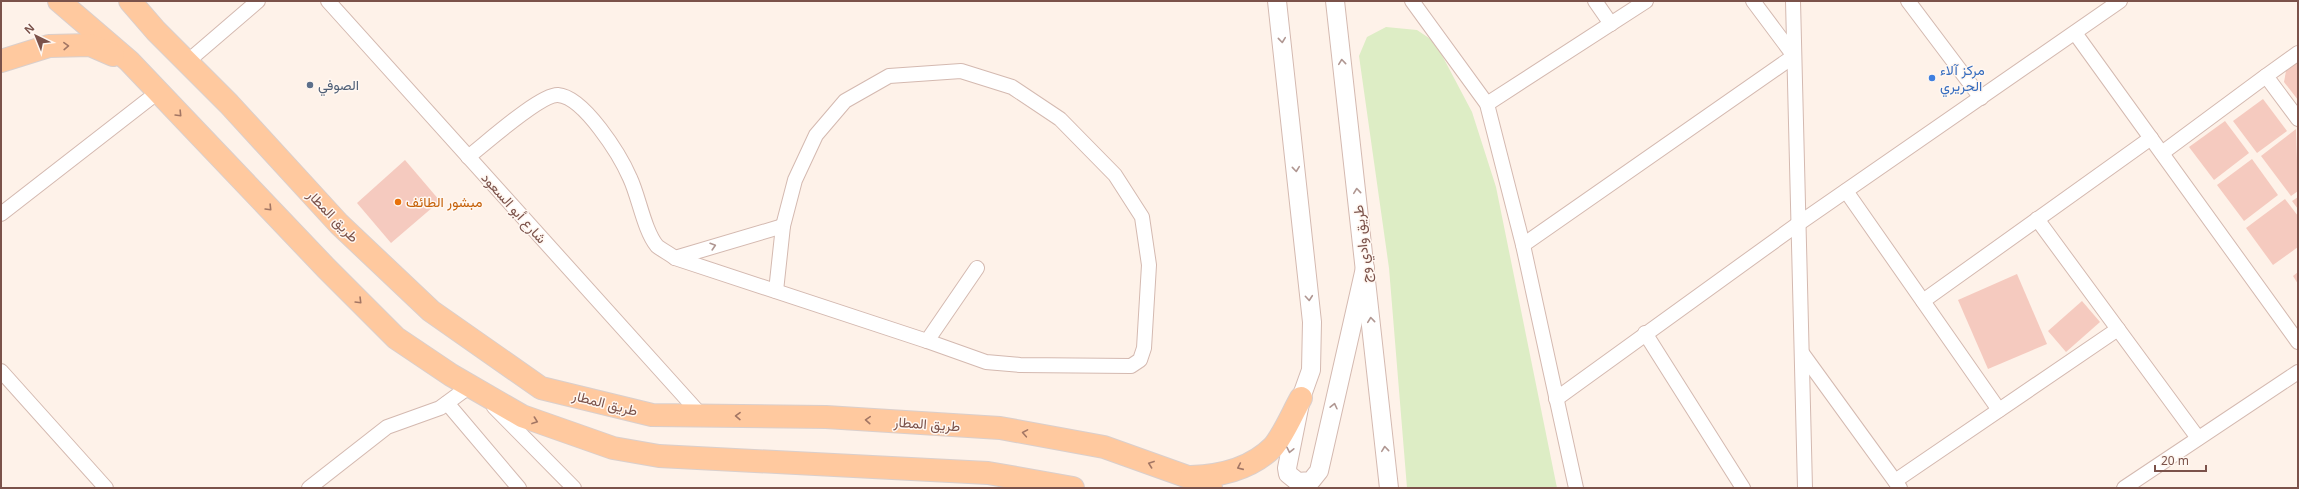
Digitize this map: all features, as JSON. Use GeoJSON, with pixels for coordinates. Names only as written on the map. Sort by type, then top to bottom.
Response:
{"type":"FeatureCollection","features":[{"type":"Feature","properties":{"kind":"main road"},"geometry":{"type":"LineString","coordinates":[[59,1],[129,61]]}},
{"type":"Feature","properties":{"kind":"main road"},"geometry":{"type":"LineString","coordinates":[[80,1],[129,61],[158,92],[326,268],[396,338],[475,389],[522,416],[606,446],[660,456],[988,473],[1073,488]]}},
{"type":"Feature","properties":{"kind":"main road","name":"طريق المطار"},"geometry":{"type":"LineString","coordinates":[[122,1],[156,32],[229,104],[339,224],[431,311],[541,388],[652,415],[826,417],[1000,428],[1104,447],[1188,477]]}},
{"type":"Feature","properties":{"kind":"main road","name":"طريق المطار"},"geometry":{"type":"LineString","coordinates":[[130,1],[156,32]]}},
{"type":"Feature","properties":{"kind":"main road"},"geometry":{"type":"LineString","coordinates":[[1,61],[49,46],[90,45],[129,61]]}},
{"type":"Feature","properties":{"kind":"main road"},"geometry":{"type":"LineString","coordinates":[[1188,477],[1215,476],[1254,461],[1274,446],[1301,398]]}},
{"type":"Feature","properties":{"kind":"main road"},"geometry":{"type":"LineString","coordinates":[[1188,477],[1211,488]]}},
{"type":"Feature","properties":{"kind":"street"},"geometry":{"type":"LineString","coordinates":[[187,62],[258,1]]}},
{"type":"Feature","properties":{"kind":"street","name":"شارع أبو السعود"},"geometry":{"type":"LineString","coordinates":[[328,1],[701,415]]}},
{"type":"Feature","properties":{"kind":"street"},"geometry":{"type":"LineString","coordinates":[[1277,1],[1312,322],[1311,370],[1301,398],[1287,468],[1292,479],[1304,483],[1311,481],[1319,471],[1365,268]]}},
{"type":"Feature","properties":{"kind":"street","name":"طريق وادي وج"},"geometry":{"type":"LineString","coordinates":[[1335,1],[1389,488]]}},
{"type":"Feature","properties":{"kind":"street"},"geometry":{"type":"LineString","coordinates":[[1412,1],[1487,104],[1523,245],[1576,488]]}},
{"type":"Feature","properties":{"kind":"street"},"geometry":{"type":"LineString","coordinates":[[1595,1],[1611,24]]}},
{"type":"Feature","properties":{"kind":"street"},"geometry":{"type":"LineString","coordinates":[[1487,104],[1646,1]]}},
{"type":"Feature","properties":{"kind":"street"},"geometry":{"type":"LineString","coordinates":[[1753,1],[1794,56]]}},
{"type":"Feature","properties":{"kind":"street"},"geometry":{"type":"LineString","coordinates":[[1793,1],[1805,488]]}},
{"type":"Feature","properties":{"kind":"street"},"geometry":{"type":"LineString","coordinates":[[1908,1],[1982,98]]}},
{"type":"Feature","properties":{"kind":"street"},"geometry":{"type":"LineString","coordinates":[[1556,399],[1645,333],[1798,224],[2120,1]]}},
{"type":"Feature","properties":{"kind":"street"},"geometry":{"type":"LineString","coordinates":[[2075,33],[2298,342]]}},
{"type":"Feature","properties":{"kind":"street"},"geometry":{"type":"LineString","coordinates":[[2162,153],[2298,53]]}},
{"type":"Feature","properties":{"kind":"street"},"geometry":{"type":"LineString","coordinates":[[1523,245],[1794,56]]}},
{"type":"Feature","properties":{"kind":"street"},"geometry":{"type":"LineString","coordinates":[[468,157],[539,101],[557,95],[572,101],[588,114],[615,149],[630,178],[649,228],[658,246],[675,258],[927,341],[986,362],[1020,365],[1130,366],[1140,360],[1144,348],[1149,265],[1142,217],[1115,175],[1060,119],[1012,87],[961,70],[889,76],[845,101],[816,135],[795,180],[783,226],[776,291]]}},
{"type":"Feature","properties":{"kind":"street"},"geometry":{"type":"LineString","coordinates":[[2266,76],[2298,119]]}},
{"type":"Feature","properties":{"kind":"street"},"geometry":{"type":"LineString","coordinates":[[1,214],[158,92]]}},
{"type":"Feature","properties":{"kind":"street"},"geometry":{"type":"LineString","coordinates":[[1923,301],[2151,138]]}},
{"type":"Feature","properties":{"kind":"street"},"geometry":{"type":"LineString","coordinates":[[1846,191],[1999,410]]}},
{"type":"Feature","properties":{"kind":"street"},"geometry":{"type":"LineString","coordinates":[[2038,219],[2198,438]]}},
{"type":"Feature","properties":{"kind":"street"},"geometry":{"type":"LineString","coordinates":[[675,258],[783,226]]}},
{"type":"Feature","properties":{"kind":"street"},"geometry":{"type":"LineString","coordinates":[[927,341],[977,268]]}},
{"type":"Feature","properties":{"kind":"street"},"geometry":{"type":"LineString","coordinates":[[1802,353],[1897,484],[1999,410],[2118,329]]}},
{"type":"Feature","properties":{"kind":"street"},"geometry":{"type":"LineString","coordinates":[[1645,333],[1743,488]]}},
{"type":"Feature","properties":{"kind":"street"},"geometry":{"type":"LineString","coordinates":[[1,371],[106,488]]}},
{"type":"Feature","properties":{"kind":"street"},"geometry":{"type":"LineString","coordinates":[[2124,488],[2298,372]]}},
{"type":"Feature","properties":{"kind":"street"},"geometry":{"type":"LineString","coordinates":[[309,488],[387,427],[440,408],[448,402],[475,389],[574,488]]}},
{"type":"Feature","properties":{"kind":"street"},"geometry":{"type":"LineString","coordinates":[[448,402],[519,488]]}},
{"type":"Feature","properties":{"kind":"green space"},"geometry":{"type":"Polygon","coordinates":[[[1386,27],[1417,30],[1435,42],[1472,112],[1496,187],[1557,488],[1407,488],[1389,268],[1359,56],[1367,37],[1386,27]]]}},
{"type":"Feature","properties":{"kind":"building"},"geometry":{"type":"Polygon","coordinates":[[[2298,62],[2298,100],[2284,82],[2286,71],[2298,62]]]}},
{"type":"Feature","properties":{"kind":"building"},"geometry":{"type":"Polygon","coordinates":[[[2263,99],[2287,131],[2257,153],[2233,121],[2263,99]]]}},
{"type":"Feature","properties":{"kind":"building"},"geometry":{"type":"Polygon","coordinates":[[[2225,121],[2249,153],[2214,180],[2189,147],[2225,121]]]}},
{"type":"Feature","properties":{"kind":"building"},"geometry":{"type":"Polygon","coordinates":[[[2296,129],[2298,191],[2291,196],[2261,156],[2296,129]]]}},
{"type":"Feature","properties":{"kind":"building"},"geometry":{"type":"Polygon","coordinates":[[[2252,159],[2278,195],[2244,221],[2217,185],[2252,159]]]}},
{"type":"Feature","properties":{"kind":"building","name":"مبشور الطائف"},"geometry":{"type":"Polygon","coordinates":[[[405,160],[440,201],[391,243],[357,203],[405,160]]]}},
{"type":"Feature","properties":{"kind":"building"},"geometry":{"type":"Polygon","coordinates":[[[2298,197],[2298,209],[2292,201],[2298,197]]]}},
{"type":"Feature","properties":{"kind":"building"},"geometry":{"type":"Polygon","coordinates":[[[2285,199],[2298,216],[2298,247],[2273,265],[2246,228],[2285,199]]]}},
{"type":"Feature","properties":{"kind":"building"},"geometry":{"type":"Polygon","coordinates":[[[2298,272],[2298,284],[2293,276],[2298,272]]]}},
{"type":"Feature","properties":{"kind":"building"},"geometry":{"type":"Polygon","coordinates":[[[2017,274],[2047,344],[1988,369],[1958,300],[2017,274]]]}},
{"type":"Feature","properties":{"kind":"building"},"geometry":{"type":"Polygon","coordinates":[[[2082,301],[2100,322],[2066,352],[2048,331],[2082,301]]]}},
{"type":"Feature","properties":{"kind":"place","name":"مركز آلاء الحريري"},"geometry":{"type":"Point","coordinates":[1932,78]}},
{"type":"Feature","properties":{"kind":"place","name":"الصوفي"},"geometry":{"type":"Point","coordinates":[310,85]}},
{"type":"Feature","properties":{"kind":"place","name":"مبشور الطائف"},"geometry":{"type":"Point","coordinates":[398,202]}}]}
